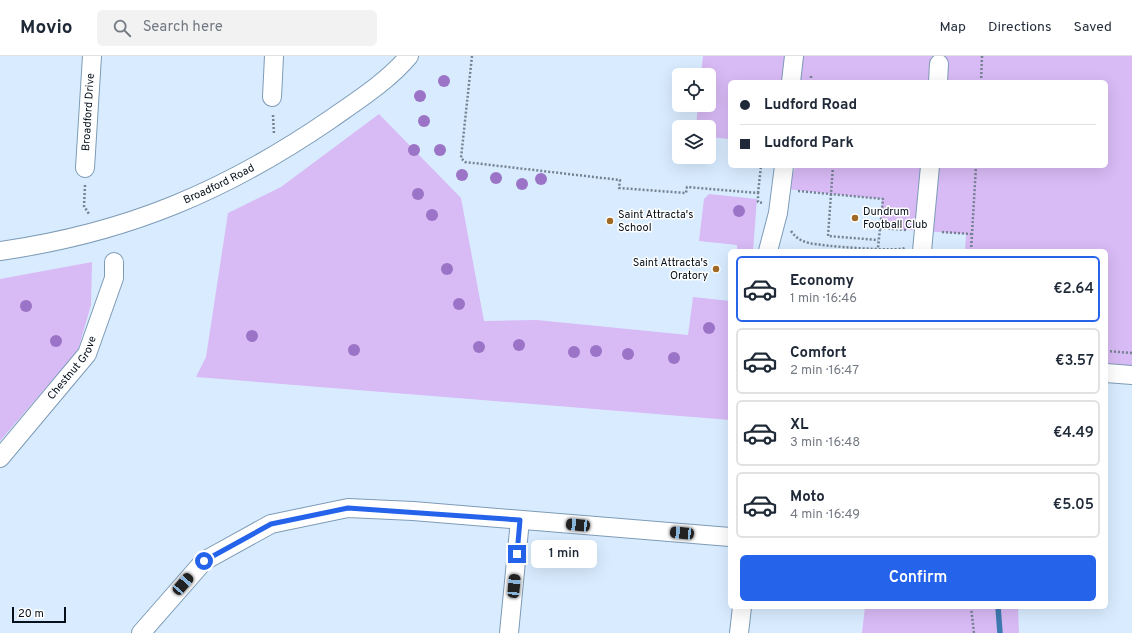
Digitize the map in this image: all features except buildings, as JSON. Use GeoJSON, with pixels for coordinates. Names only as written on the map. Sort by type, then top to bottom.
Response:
{"type":"FeatureCollection","features":[{"type":"Feature","properties":{"kind":"street","name":"Broadford Drive"},"geometry":{"type":"LineString","coordinates":[[85,176],[92,56]]}},
{"type":"Feature","properties":{"kind":"street"},"geometry":{"type":"LineString","coordinates":[[273,105],[274,56]]}},
{"type":"Feature","properties":{"kind":"street","name":"Broadford Road"},"geometry":{"type":"LineString","coordinates":[[0,251],[69,239],[117,227],[205,192],[251,168],[316,129],[368,92],[409,56]]}},
{"type":"Feature","properties":{"kind":"street"},"geometry":{"type":"LineString","coordinates":[[791,80],[794,56]]}},
{"type":"Feature","properties":{"kind":"street"},"geometry":{"type":"LineString","coordinates":[[938,80],[940,64]]}},
{"type":"Feature","properties":{"kind":"street"},"geometry":{"type":"LineString","coordinates":[[768,249],[779,204],[784,168]]}},
{"type":"Feature","properties":{"kind":"street"},"geometry":{"type":"LineString","coordinates":[[915,249],[930,168]]}},
{"type":"Feature","properties":{"kind":"street","name":"Chestnut Grove"},"geometry":{"type":"LineString","coordinates":[[0,458],[88,354],[114,278],[114,262]]}},
{"type":"Feature","properties":{"kind":"street"},"geometry":{"type":"LineString","coordinates":[[1108,373],[1132,375]]}},
{"type":"Feature","properties":{"kind":"street"},"geometry":{"type":"LineString","coordinates":[[141,633],[204,561],[271,524],[348,508],[728,537]]}},
{"type":"Feature","properties":{"kind":"street"},"geometry":{"type":"LineString","coordinates":[[509,633],[520,520]]}},
{"type":"Feature","properties":{"kind":"street"},"geometry":{"type":"LineString","coordinates":[[739,633],[742,609]]}},
{"type":"Feature","properties":{"kind":"path"},"geometry":{"type":"LineString","coordinates":[[472,56],[461,158],[465,162],[620,180],[619,188],[686,193],[687,187],[758,193]]}},
{"type":"Feature","properties":{"kind":"path"},"geometry":{"type":"LineString","coordinates":[[981,80],[982,56]]}},
{"type":"Feature","properties":{"kind":"path"},"geometry":{"type":"LineString","coordinates":[[273,105],[274,136]]}},
{"type":"Feature","properties":{"kind":"path"},"geometry":{"type":"LineString","coordinates":[[761,168],[758,202],[789,205],[792,190],[883,199],[878,249],[830,247],[809,243],[796,238],[788,227]]}},
{"type":"Feature","properties":{"kind":"path"},"geometry":{"type":"LineString","coordinates":[[834,168],[828,236],[878,240]]}},
{"type":"Feature","properties":{"kind":"path"},"geometry":{"type":"LineString","coordinates":[[971,249],[976,168]]}},
{"type":"Feature","properties":{"kind":"path"},"geometry":{"type":"LineString","coordinates":[[85,176],[84,206],[90,218]]}},
{"type":"Feature","properties":{"kind":"path"},"geometry":{"type":"LineString","coordinates":[[1108,351],[1132,353]]}},
{"type":"Feature","properties":{"kind":"path"},"geometry":{"type":"LineString","coordinates":[[971,609],[974,633]]}},
{"type":"Feature","properties":{"kind":"shaded area"},"geometry":{"type":"Polygon","coordinates":[[[703,56],[1132,56],[1132,366],[1108,364],[1108,249],[965,249],[966,234],[880,228],[882,199],[786,189],[795,168],[1108,168],[1108,80],[728,80],[728,139],[716,138],[716,120],[697,120],[697,112],[716,112],[716,68],[702,68],[703,56]]]}},
{"type":"Feature","properties":{"kind":"shaded area"},"geometry":{"type":"Polygon","coordinates":[[[379,114],[461,198],[484,321],[537,320],[688,335],[693,297],[728,301],[728,420],[196,377],[206,357],[228,213],[281,187],[379,114]]]}},
{"type":"Feature","properties":{"kind":"shaded area"},"geometry":{"type":"Polygon","coordinates":[[[709,194],[757,199],[753,249],[737,249],[737,245],[699,241],[704,199],[709,194]]]}},
{"type":"Feature","properties":{"kind":"shaded area"},"geometry":{"type":"Polygon","coordinates":[[[92,262],[91,305],[78,350],[0,441],[0,279],[92,262]]]}},
{"type":"Feature","properties":{"kind":"shaded area"},"geometry":{"type":"Polygon","coordinates":[[[865,609],[1018,609],[1019,633],[862,633],[865,609]]]}},
{"type":"Feature","properties":{"kind":"waterway"},"geometry":{"type":"LineString","coordinates":[[998,609],[1000,633]]}},
{"type":"Feature","properties":{"kind":"place","name":"Dundrum Football Club"},"geometry":{"type":"Point","coordinates":[855,218]}},
{"type":"Feature","properties":{"kind":"place","name":"Saint Attracta's School"},"geometry":{"type":"Point","coordinates":[610,221]}},
{"type":"Feature","properties":{"kind":"place","name":"Saint Attracta's Oratory"},"geometry":{"type":"Point","coordinates":[716,269]}},
{"type":"Feature","properties":{"kind":"route"},"geometry":{"type":"LineString","coordinates":[[204,561],[271,524],[348,508],[413,511],[520,520],[517,554]]}}]}
